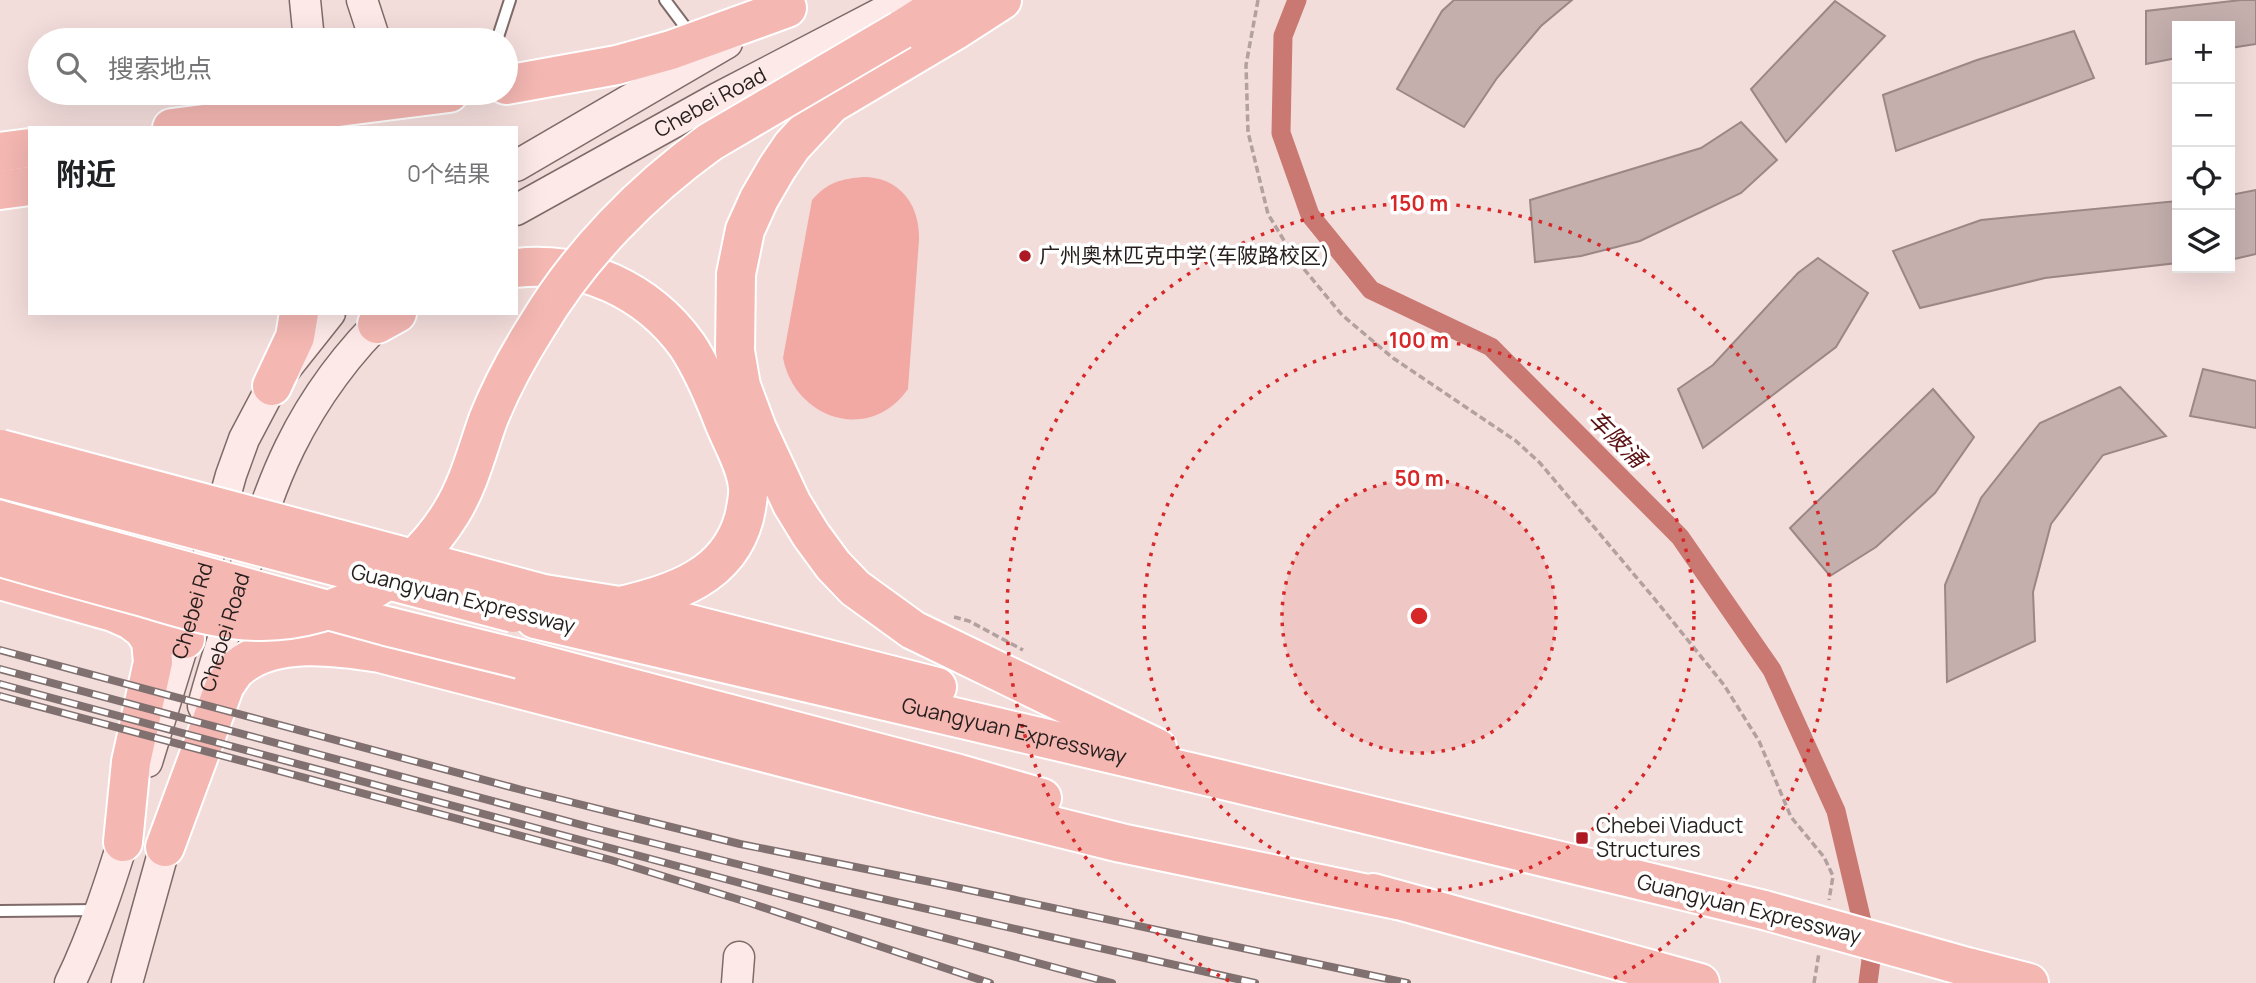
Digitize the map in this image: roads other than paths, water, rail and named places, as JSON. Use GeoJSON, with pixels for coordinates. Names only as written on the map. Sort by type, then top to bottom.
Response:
{"type":"FeatureCollection","features":[{"type":"Feature","properties":{"kind":"highway"},"geometry":{"type":"LineString","coordinates":[[0,557],[174,606],[224,617],[261,621],[307,617],[344,605],[381,586],[405,568],[451,513],[466,483],[488,420],[517,359],[556,295],[592,250],[652,190],[710,142],[903,15],[948,0]]}},
{"type":"Feature","properties":{"kind":"highway"},"geometry":{"type":"LineString","coordinates":[[1002,0],[831,104],[792,146],[777,168],[745,230],[736,274],[735,351],[741,386],[757,429],[792,504],[833,565],[855,588],[913,630],[1219,779]]}},
{"type":"Feature","properties":{"kind":"highway"},"geometry":{"type":"LineString","coordinates":[[518,83],[617,65],[671,50],[794,4]]}},
{"type":"Feature","properties":{"kind":"highway"},"geometry":{"type":"LineString","coordinates":[[186,126],[342,105]]}},
{"type":"Feature","properties":{"kind":"highway"},"geometry":{"type":"LineString","coordinates":[[0,152],[28,148]]}},
{"type":"Feature","properties":{"kind":"highway"},"geometry":{"type":"LineString","coordinates":[[0,190],[28,186]]}},
{"type":"Feature","properties":{"kind":"highway"},"geometry":{"type":"LineString","coordinates":[[518,268],[536,265],[565,268],[603,278],[631,293],[670,323],[688,347],[712,391],[748,487],[746,512],[740,533],[725,556],[707,573],[676,590],[619,606]]}},
{"type":"Feature","properties":{"kind":"highway"},"geometry":{"type":"LineString","coordinates":[[272,386],[295,337],[299,315]]}},
{"type":"Feature","properties":{"kind":"highway"},"geometry":{"type":"LineString","coordinates":[[0,449],[540,606],[619,606],[1003,704],[1070,724],[1219,779]]}},
{"type":"Feature","properties":{"kind":"highway","name":"Guangyuan Expressway"},"geometry":{"type":"LineString","coordinates":[[0,478],[540,606],[1219,779],[1764,910],[2029,983]]}},
{"type":"Feature","properties":{"kind":"highway","name":"Guangyuan Expressway"},"geometry":{"type":"LineString","coordinates":[[0,520],[386,626],[959,774],[1397,900],[1700,983]]}},
{"type":"Feature","properties":{"kind":"highway"},"geometry":{"type":"LineString","coordinates":[[0,580],[113,611],[203,643],[337,646],[380,653],[1121,843],[1397,900]]}},
{"type":"Feature","properties":{"kind":"highway"},"geometry":{"type":"LineString","coordinates":[[113,611],[143,629],[151,641],[153,662],[131,762],[123,842]]}},
{"type":"Feature","properties":{"kind":"highway"},"geometry":{"type":"LineString","coordinates":[[165,847],[225,685],[237,669],[255,657],[275,650],[304,646]]}},
{"type":"Feature","properties":{"kind":"main road"},"geometry":{"type":"LineString","coordinates":[[305,0],[308,28]]}},
{"type":"Feature","properties":{"kind":"main road"},"geometry":{"type":"LineString","coordinates":[[362,0],[370,28]]}},
{"type":"Feature","properties":{"kind":"main road","name":"Chebei Road"},"geometry":{"type":"LineString","coordinates":[[518,165],[794,4]]}},
{"type":"Feature","properties":{"kind":"main road","name":"Chebei Road"},"geometry":{"type":"LineString","coordinates":[[518,209],[716,99],[903,15]]}},
{"type":"Feature","properties":{"kind":"main road"},"geometry":{"type":"LineString","coordinates":[[256,116],[278,105]]}},
{"type":"Feature","properties":{"kind":"main road"},"geometry":{"type":"LineString","coordinates":[[272,386],[328,315]]}},
{"type":"Feature","properties":{"kind":"main road","name":"Chebei Road"},"geometry":{"type":"LineString","coordinates":[[127,983],[210,680],[203,643],[254,540],[276,478],[292,444],[328,384],[388,317]]}},
{"type":"Feature","properties":{"kind":"main road","name":"Chebei Rd"},"geometry":{"type":"LineString","coordinates":[[123,842],[203,643],[231,475],[244,439],[272,386]]}},
{"type":"Feature","properties":{"kind":"main road"},"geometry":{"type":"LineString","coordinates":[[70,983],[101,910],[123,842]]}},
{"type":"Feature","properties":{"kind":"lane"},"geometry":{"type":"LineString","coordinates":[[501,28],[510,0]]}},
{"type":"Feature","properties":{"kind":"lane"},"geometry":{"type":"LineString","coordinates":[[665,0],[696,41]]}},
{"type":"Feature","properties":{"kind":"lane"},"geometry":{"type":"LineString","coordinates":[[0,911],[101,910]]}},
{"type":"Feature","properties":{"kind":"waterway","name":"车陂涌"},"geometry":{"type":"LineString","coordinates":[[1297,0],[1283,36],[1281,133],[1310,215],[1371,290],[1491,347],[1680,537],[1772,670],[1836,811],[1871,960],[1868,983]]}},
{"type":"Feature","properties":{"kind":"railway"},"geometry":{"type":"LineString","coordinates":[[0,650],[522,790],[740,844],[1407,983]]}},
{"type":"Feature","properties":{"kind":"railway"},"geometry":{"type":"LineString","coordinates":[[0,669],[593,828],[821,885],[1255,983]]}},
{"type":"Feature","properties":{"kind":"railway"},"geometry":{"type":"LineString","coordinates":[[0,684],[1112,983]]}},
{"type":"Feature","properties":{"kind":"railway"},"geometry":{"type":"LineString","coordinates":[[0,696],[611,860],[990,983]]}},
{"type":"Feature","properties":{"kind":"place","name":"广州奥林匹克中学(车陂路校区)"},"geometry":{"type":"Point","coordinates":[1025,256]}},
{"type":"Feature","properties":{"kind":"place","name":"Chebei Viaduct Structures"},"geometry":{"type":"Point","coordinates":[1582,838]}}]}
